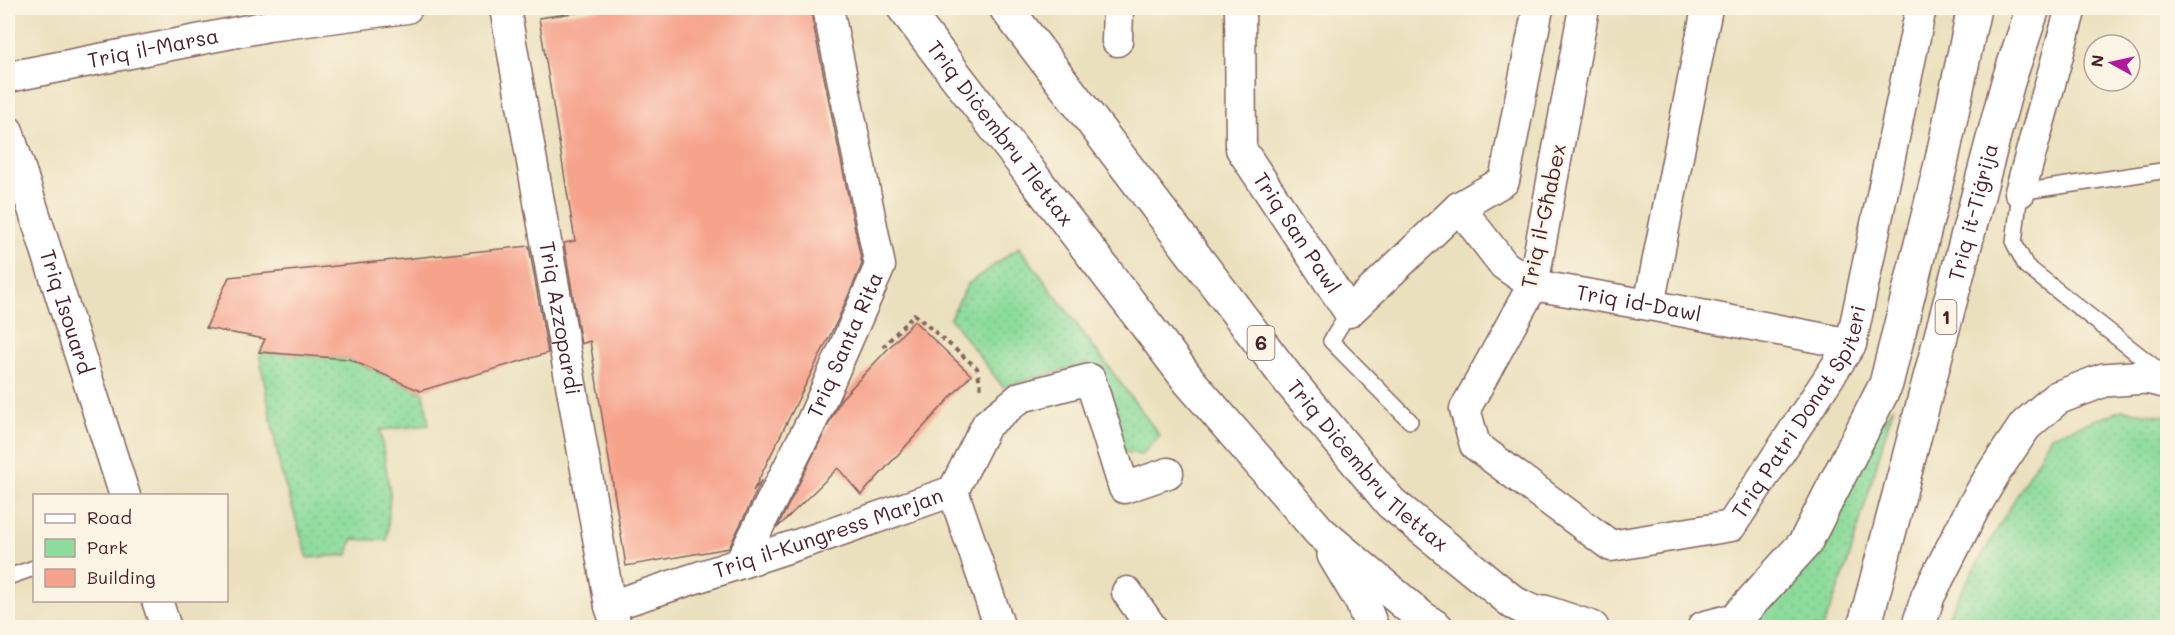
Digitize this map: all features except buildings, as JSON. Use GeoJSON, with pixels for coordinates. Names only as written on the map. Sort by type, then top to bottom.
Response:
{"type":"FeatureCollection","features":[{"type":"Feature","properties":{"kind":"highway","name":"Triq Diċembru Tlettax"},"geometry":{"type":"LineString","coordinates":[[904,8],[1190,382],[1320,532],[1421,617],[1437,627]]}},
{"type":"Feature","properties":{"kind":"highway","name":"Triq Diċembru Tlettax"},"geometry":{"type":"LineString","coordinates":[[1006,8],[1288,379],[1391,503],[1514,603],[1565,627]]}},
{"type":"Feature","properties":{"kind":"highway"},"geometry":{"type":"LineString","coordinates":[[1704,627],[1735,620],[1805,543],[1886,384],[1941,164],[1974,8]]}},
{"type":"Feature","properties":{"kind":"highway","name":"Triq it-Tiġrija"},"geometry":{"type":"LineString","coordinates":[[1864,627],[2008,82],[2033,8]]}},
{"type":"Feature","properties":{"kind":"highway"},"geometry":{"type":"LineString","coordinates":[[1918,627],[1928,596],[1973,508],[2025,426],[2057,398],[2104,380],[2146,377],[2168,380]]}},
{"type":"Feature","properties":{"kind":"highway"},"geometry":{"type":"LineString","coordinates":[[1320,532],[1362,602],[1372,627]]}},
{"type":"Feature","properties":{"kind":"highway"},"geometry":{"type":"LineString","coordinates":[[1850,627],[1886,547]]}},
{"type":"Feature","properties":{"kind":"highway"},"geometry":{"type":"LineString","coordinates":[[1514,603],[1592,627]]}},
{"type":"Feature","properties":{"kind":"street","name":"Triq il-Marsa"},"geometry":{"type":"LineString","coordinates":[[8,77],[268,27],[407,8]]}},
{"type":"Feature","properties":{"kind":"street","name":"Triq Azzopardi"},"geometry":{"type":"LineString","coordinates":[[505,8],[613,617]]}},
{"type":"Feature","properties":{"kind":"street","name":"Triq Santa Rita"},"geometry":{"type":"LineString","coordinates":[[740,563],[812,421],[880,266],[828,8]]}},
{"type":"Feature","properties":{"kind":"street"},"geometry":{"type":"LineString","coordinates":[[1117,41],[1118,8]]}},
{"type":"Feature","properties":{"kind":"street","name":"Triq San Pawl"},"geometry":{"type":"LineString","coordinates":[[1240,8],[1241,149],[1349,312]]}},
{"type":"Feature","properties":{"kind":"street"},"geometry":{"type":"LineString","coordinates":[[1349,312],[1459,207],[1504,181],[1538,8]]}},
{"type":"Feature","properties":{"kind":"street","name":"Triq il-Għabex"},"geometry":{"type":"LineString","coordinates":[[1475,445],[1465,409],[1533,285],[1584,8]]}},
{"type":"Feature","properties":{"kind":"street"},"geometry":{"type":"LineString","coordinates":[[1649,305],[1707,8]]}},
{"type":"Feature","properties":{"kind":"street","name":"Triq Patri Donat Spiteri"},"geometry":{"type":"LineString","coordinates":[[1475,445],[1611,546],[1731,526],[1851,344],[1921,8]]}},
{"type":"Feature","properties":{"kind":"street"},"geometry":{"type":"LineString","coordinates":[[2020,192],[2071,8]]}},
{"type":"Feature","properties":{"kind":"street","name":"Triq Isouard"},"geometry":{"type":"LineString","coordinates":[[8,131],[125,494]]}},
{"type":"Feature","properties":{"kind":"street","name":"Triq id-Dawl"},"geometry":{"type":"LineString","coordinates":[[1459,207],[1504,265],[1533,285],[1851,344]]}},
{"type":"Feature","properties":{"kind":"street","name":"Triq il-Kungress Marjan"},"geometry":{"type":"LineString","coordinates":[[613,617],[740,563],[953,491],[987,424],[1021,397],[1090,379],[1124,488],[1168,473]]}},
{"type":"Feature","properties":{"kind":"street"},"geometry":{"type":"LineString","coordinates":[[953,491],[999,627]]}},
{"type":"Feature","properties":{"kind":"street"},"geometry":{"type":"LineString","coordinates":[[1127,592],[1152,627]]}},
{"type":"Feature","properties":{"kind":"street"},"geometry":{"type":"LineString","coordinates":[[159,602],[166,627]]}},
{"type":"Feature","properties":{"kind":"lane"},"geometry":{"type":"LineString","coordinates":[[2168,170],[2020,192],[2014,243],[2026,266],[2168,380]]}},
{"type":"Feature","properties":{"kind":"lane","name":"Triq San Pawl"},"geometry":{"type":"LineString","coordinates":[[1349,312],[1331,341],[1410,421]]}},
{"type":"Feature","properties":{"kind":"lane"},"geometry":{"type":"LineString","coordinates":[[8,577],[33,568]]}},
{"type":"Feature","properties":{"kind":"path"},"geometry":{"type":"LineString","coordinates":[[875,355],[914,314],[978,368],[987,424]]}},
{"type":"Feature","properties":{"kind":"green space"},"geometry":{"type":"Polygon","coordinates":[[[1019,247],[1160,436],[1141,455],[1122,451],[1108,392],[1089,363],[1003,387],[950,318],[968,284],[1019,247]]]}},
{"type":"Feature","properties":{"kind":"green space"},"geometry":{"type":"Polygon","coordinates":[[[259,352],[349,359],[424,393],[429,425],[380,430],[390,493],[387,541],[352,539],[348,555],[308,558],[280,468],[259,352]]]}},
{"type":"Feature","properties":{"kind":"green space"},"geometry":{"type":"Polygon","coordinates":[[[1894,405],[1846,569],[1823,627],[1742,628],[1894,405]]]}},
{"type":"Feature","properties":{"kind":"green space"},"geometry":{"type":"Polygon","coordinates":[[[2122,410],[2167,416],[2167,627],[1941,627],[2051,436],[2122,410]]]}}]}
